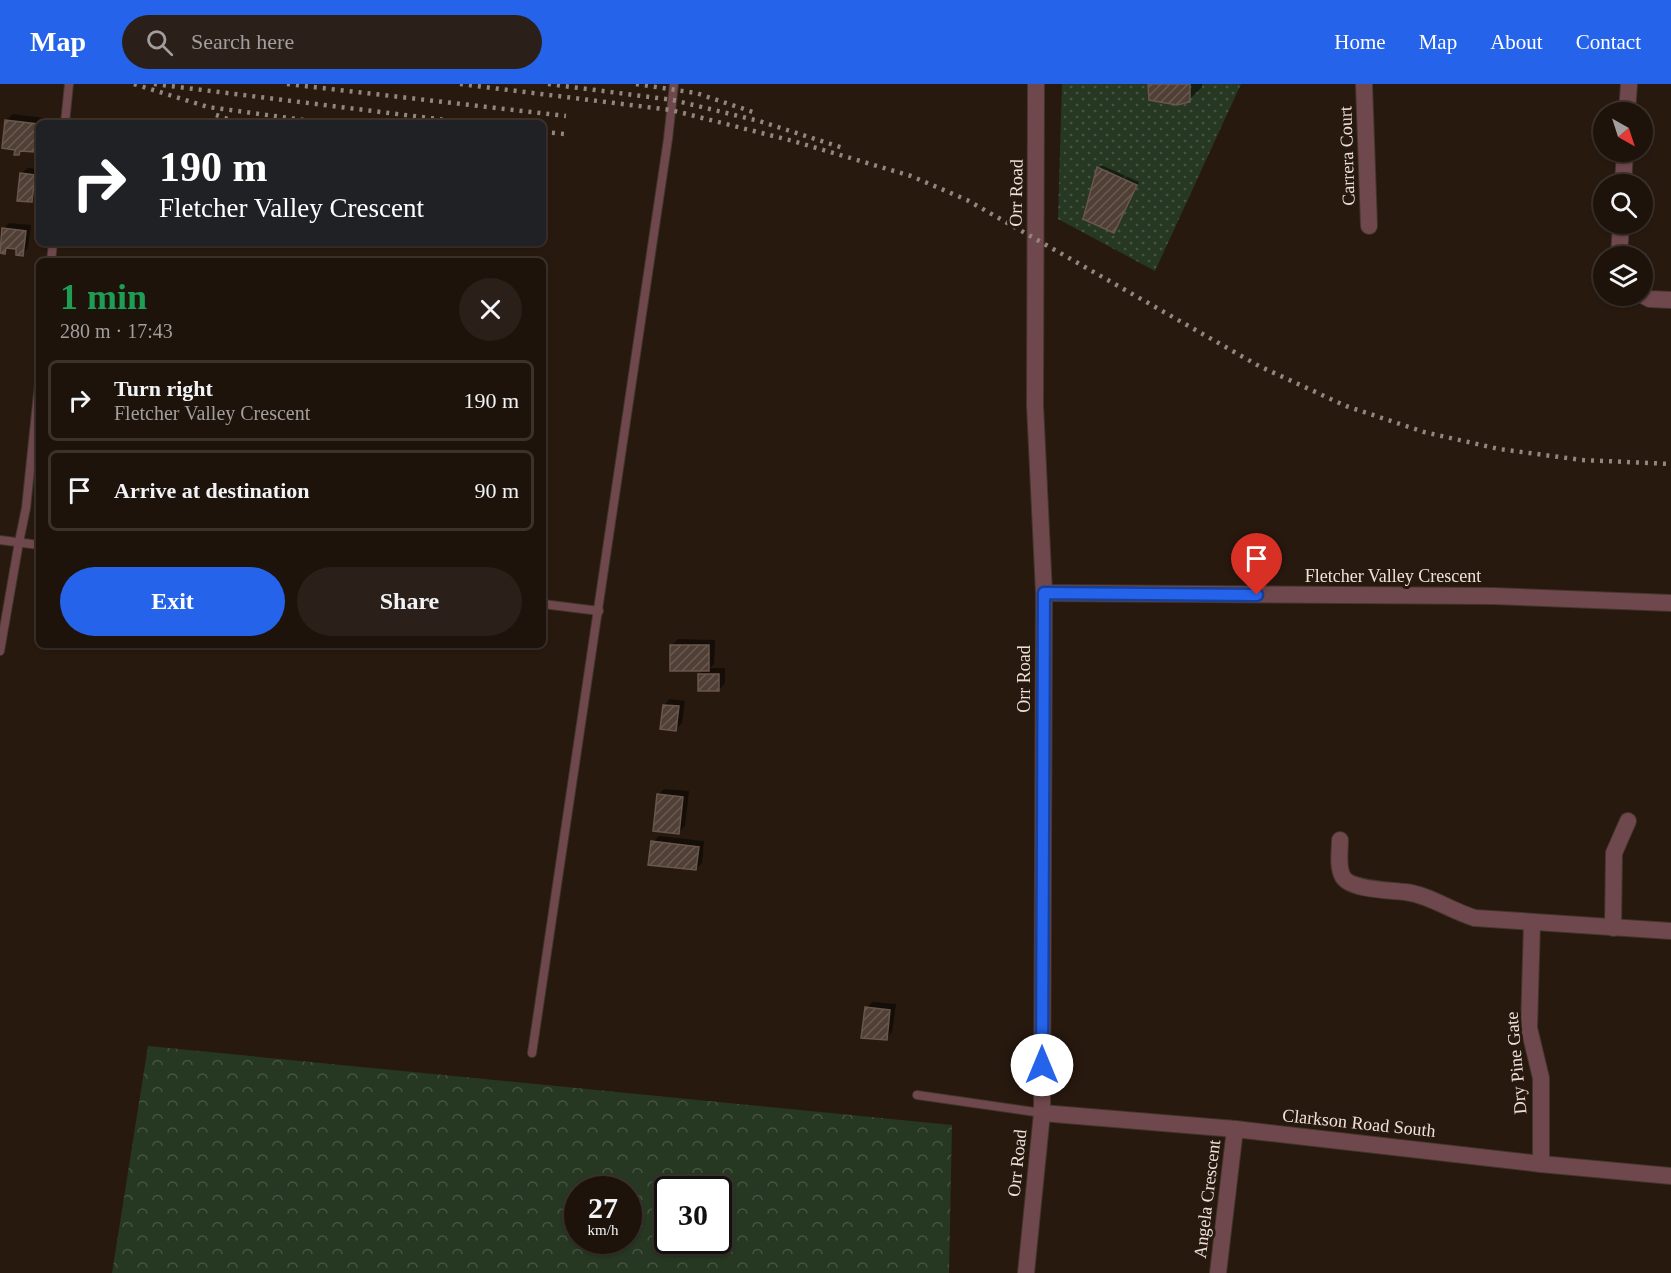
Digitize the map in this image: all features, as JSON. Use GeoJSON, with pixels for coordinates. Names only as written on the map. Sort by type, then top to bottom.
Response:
{"type":"FeatureCollection","features":[{"type":"Feature","properties":{"kind":"street","name":"Orr Road"},"geometry":{"type":"LineString","coordinates":[[1026,1273],[1042,1113],[1044,593],[1035,405],[1036,84]]}},
{"type":"Feature","properties":{"kind":"street","name":"Carrera Court"},"geometry":{"type":"LineString","coordinates":[[1364,84],[1369,226]]}},
{"type":"Feature","properties":{"kind":"street"},"geometry":{"type":"LineString","coordinates":[[1628,102],[1629,84]]}},
{"type":"Feature","properties":{"kind":"street"},"geometry":{"type":"LineString","coordinates":[[1653,299],[1671,300]]}},
{"type":"Feature","properties":{"kind":"street","name":"Fletcher Valley Crescent"},"geometry":{"type":"LineString","coordinates":[[1044,593],[1493,596],[1671,603]]}},
{"type":"Feature","properties":{"kind":"street"},"geometry":{"type":"LineString","coordinates":[[1613,928],[1614,853],[1628,820]]}},
{"type":"Feature","properties":{"kind":"street"},"geometry":{"type":"LineString","coordinates":[[1340,840],[1340,865],[1343,878],[1353,886],[1415,893],[1437,901],[1454,912],[1475,918],[1671,931]]}},
{"type":"Feature","properties":{"kind":"street","name":"Dry Pine Gate"},"geometry":{"type":"LineString","coordinates":[[1532,923],[1530,1028],[1541,1078],[1541,1164]]}},
{"type":"Feature","properties":{"kind":"street","name":"Clarkson Road South"},"geometry":{"type":"LineString","coordinates":[[1042,1113],[1235,1129],[1541,1164],[1671,1176]]}},
{"type":"Feature","properties":{"kind":"street","name":"Angela Crescent"},"geometry":{"type":"LineString","coordinates":[[1218,1273],[1235,1129]]}},
{"type":"Feature","properties":{"kind":"lane"},"geometry":{"type":"LineString","coordinates":[[65,120],[69,84]]}},
{"type":"Feature","properties":{"kind":"lane"},"geometry":{"type":"LineString","coordinates":[[532,1053],[667,150],[674,84]]}},
{"type":"Feature","properties":{"kind":"lane"},"geometry":{"type":"LineString","coordinates":[[0,651],[27,508],[36,415]]}},
{"type":"Feature","properties":{"kind":"lane"},"geometry":{"type":"LineString","coordinates":[[0,540],[36,545]]}},
{"type":"Feature","properties":{"kind":"lane"},"geometry":{"type":"LineString","coordinates":[[546,604],[599,611]]}},
{"type":"Feature","properties":{"kind":"lane"},"geometry":{"type":"LineString","coordinates":[[916,1095],[1042,1113]]}},
{"type":"Feature","properties":{"kind":"green space"},"geometry":{"type":"Polygon","coordinates":[[[1062,84],[1241,84],[1155,271],[1058,219],[1062,84]]]}},
{"type":"Feature","properties":{"kind":"green space"},"geometry":{"type":"Polygon","coordinates":[[[148,1046],[952,1125],[949,1273],[112,1273],[148,1046]]]}},
{"type":"Feature","properties":{"kind":"building"},"geometry":{"type":"Polygon","coordinates":[[[1148,84],[1190,84],[1190,102],[1177,105],[1149,100],[1148,84]]]}},
{"type":"Feature","properties":{"kind":"building"},"geometry":{"type":"Polygon","coordinates":[[[5,120],[36,124],[35,152],[20,151],[19,155],[14,155],[15,150],[2,148],[5,120]]]}},
{"type":"Feature","properties":{"kind":"building"},"geometry":{"type":"Polygon","coordinates":[[[1097,167],[1137,185],[1114,233],[1083,219],[1097,167]]]}},
{"type":"Feature","properties":{"kind":"building"},"geometry":{"type":"Polygon","coordinates":[[[20,173],[35,175],[32,202],[17,201],[20,173]]]}},
{"type":"Feature","properties":{"kind":"building"},"geometry":{"type":"Polygon","coordinates":[[[2,228],[26,231],[23,256],[16,255],[16,249],[6,248],[5,254],[0,253],[2,228]]]}},
{"type":"Feature","properties":{"kind":"building"},"geometry":{"type":"Polygon","coordinates":[[[670,645],[709,645],[709,671],[670,671],[670,645]]]}},
{"type":"Feature","properties":{"kind":"building"},"geometry":{"type":"Polygon","coordinates":[[[698,674],[719,674],[719,691],[698,691],[698,674]]]}},
{"type":"Feature","properties":{"kind":"building"},"geometry":{"type":"Polygon","coordinates":[[[663,705],[679,706],[676,731],[660,729],[663,705]]]}},
{"type":"Feature","properties":{"kind":"building"},"geometry":{"type":"Polygon","coordinates":[[[657,794],[683,797],[679,834],[653,831],[657,794]]]}},
{"type":"Feature","properties":{"kind":"building"},"geometry":{"type":"Polygon","coordinates":[[[651,841],[699,847],[696,870],[648,865],[651,841]]]}},
{"type":"Feature","properties":{"kind":"building"},"geometry":{"type":"Polygon","coordinates":[[[865,1007],[890,1010],[887,1040],[861,1038],[865,1007]]]}},
{"type":"Feature","properties":{"kind":"railway"},"geometry":{"type":"LineString","coordinates":[[134,84],[208,107],[304,120]]}},
{"type":"Feature","properties":{"kind":"railway"},"geometry":{"type":"LineString","coordinates":[[154,84],[446,120]]}},
{"type":"Feature","properties":{"kind":"railway"},"geometry":{"type":"LineString","coordinates":[[287,84],[566,116]]}},
{"type":"Feature","properties":{"kind":"railway"},"geometry":{"type":"LineString","coordinates":[[460,84],[671,110],[793,141],[911,176],[967,200],[1259,366],[1346,406],[1424,432],[1499,449],[1582,460],[1671,464]]}},
{"type":"Feature","properties":{"kind":"railway"},"geometry":{"type":"LineString","coordinates":[[548,84],[673,100],[759,121],[843,148]]}},
{"type":"Feature","properties":{"kind":"railway"},"geometry":{"type":"LineString","coordinates":[[636,84],[696,93],[756,113]]}},
{"type":"Feature","properties":{"kind":"railway"},"geometry":{"type":"LineString","coordinates":[[216,115],[230,120]]}},
{"type":"Feature","properties":{"kind":"railway"},"geometry":{"type":"LineString","coordinates":[[546,132],[565,134]]}},
{"type":"Feature","properties":{"kind":"route"},"geometry":{"type":"LineString","coordinates":[[1042,1065],[1044,593],[1257,595]]}}]}
